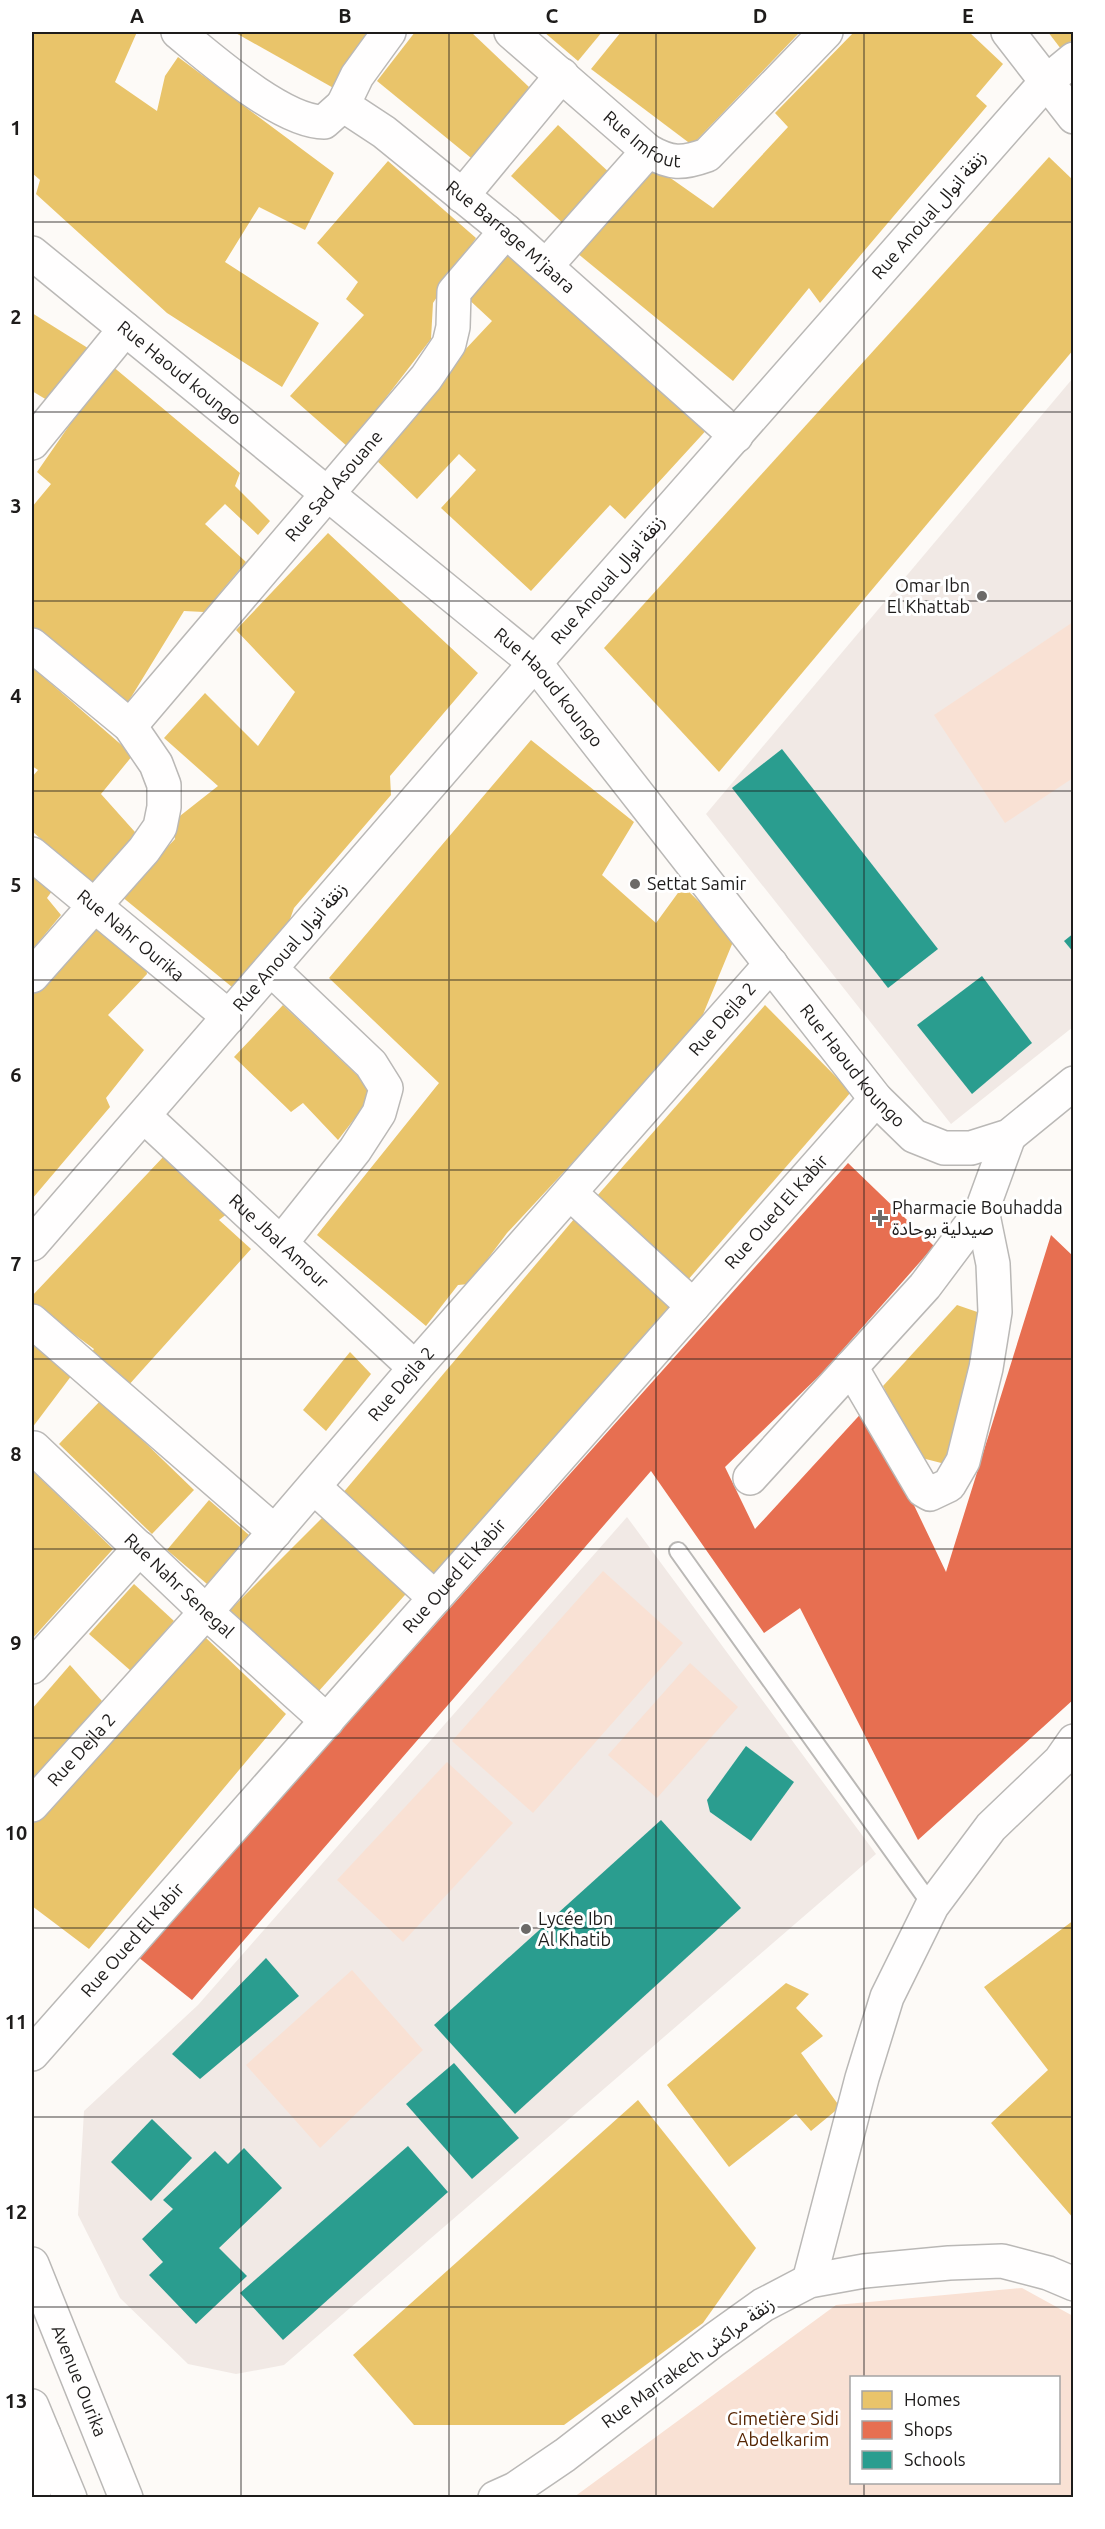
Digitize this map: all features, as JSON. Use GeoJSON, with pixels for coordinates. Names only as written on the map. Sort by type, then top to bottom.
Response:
{"type":"FeatureCollection","features":[{"type":"Feature","properties":{"kind":"street"},"geometry":{"type":"LineString","coordinates":[[178,32],[235,78],[279,106],[312,122],[324,122],[343,105],[357,76],[388,32]]}},
{"type":"Feature","properties":{"kind":"street","name":"Rue Imfout"},"geometry":{"type":"LineString","coordinates":[[511,32],[648,150],[662,159],[685,163],[706,155],[826,32]]}},
{"type":"Feature","properties":{"kind":"street"},"geometry":{"type":"LineString","coordinates":[[1008,32],[1074,117]]}},
{"type":"Feature","properties":{"kind":"street","name":"Rue Anoual زنقة انوال"},"geometry":{"type":"LineString","coordinates":[[36,1231],[144,1116],[535,663],[1046,82],[1074,59]]}},
{"type":"Feature","properties":{"kind":"street"},"geometry":{"type":"LineString","coordinates":[[462,196],[562,75]]}},
{"type":"Feature","properties":{"kind":"street","name":"Rue Barrage M'jaara"},"geometry":{"type":"LineString","coordinates":[[343,105],[384,132],[506,231],[736,436]]}},
{"type":"Feature","properties":{"kind":"street"},"geometry":{"type":"LineString","coordinates":[[546,266],[648,150]]}},
{"type":"Feature","properties":{"kind":"street","name":"Rue Sad Asouane"},"geometry":{"type":"LineString","coordinates":[[130,726],[432,370],[449,344],[453,327],[454,292],[506,231]]}},
{"type":"Feature","properties":{"kind":"street","name":"Rue Haoud koungo"},"geometry":{"type":"LineString","coordinates":[[32,253],[535,663],[876,1099],[914,1136],[944,1148],[971,1148],[1009,1136]]}},
{"type":"Feature","properties":{"kind":"street"},"geometry":{"type":"LineString","coordinates":[[32,443],[125,329]]}},
{"type":"Feature","properties":{"kind":"street"},"geometry":{"type":"LineString","coordinates":[[32,645],[130,726],[156,764],[164,785],[164,807],[160,827],[144,850],[32,976]]}},
{"type":"Feature","properties":{"kind":"street","name":"Rue Nahr Ourika"},"geometry":{"type":"LineString","coordinates":[[32,854],[230,1017]]}},
{"type":"Feature","properties":{"kind":"street","name":"Rue Dejla 2"},"geometry":{"type":"LineString","coordinates":[[32,1805],[206,1612],[415,1368],[771,964]]}},
{"type":"Feature","properties":{"kind":"street"},"geometry":{"type":"LineString","coordinates":[[271,969],[371,1065],[386,1088],[379,1113],[355,1150],[281,1243]]}},
{"type":"Feature","properties":{"kind":"street"},"geometry":{"type":"LineString","coordinates":[[750,1478],[925,1286],[982,1210],[1009,1136],[1074,1083]]}},
{"type":"Feature","properties":{"kind":"street","name":"Rue Oued El Kabir"},"geometry":{"type":"LineString","coordinates":[[32,2054],[876,1099]]}},
{"type":"Feature","properties":{"kind":"street","name":"Rue Jbal Amour"},"geometry":{"type":"LineString","coordinates":[[144,1116],[415,1368]]}},
{"type":"Feature","properties":{"kind":"street"},"geometry":{"type":"LineString","coordinates":[[570,1193],[693,1306]]}},
{"type":"Feature","properties":{"kind":"street"},"geometry":{"type":"LineString","coordinates":[[851,1367],[923,1490],[930,1494],[949,1485],[963,1461],[986,1368],[995,1312],[993,1264],[982,1210]]}},
{"type":"Feature","properties":{"kind":"street"},"geometry":{"type":"LineString","coordinates":[[32,1321],[275,1532]]}},
{"type":"Feature","properties":{"kind":"street","name":"Rue Nahr Senegal"},"geometry":{"type":"LineString","coordinates":[[34,1448],[206,1612],[327,1721]]}},
{"type":"Feature","properties":{"kind":"street"},"geometry":{"type":"LineString","coordinates":[[314,1487],[435,1598]]}},
{"type":"Feature","properties":{"kind":"street"},"geometry":{"type":"LineString","coordinates":[[32,1667],[140,1548]]}},
{"type":"Feature","properties":{"kind":"street"},"geometry":{"type":"LineString","coordinates":[[809,2281],[862,2078],[887,1997],[932,1906],[991,1827],[1060,1761],[1074,1741]]}},
{"type":"Feature","properties":{"kind":"street","name":"Rue Marrakech زنقة مراكش"},"geometry":{"type":"LineString","coordinates":[[495,2498],[515,2489],[565,2455],[763,2305],[809,2281],[864,2271],[949,2263],[1002,2261],[1048,2273],[1074,2283]]}},
{"type":"Feature","properties":{"kind":"street","name":"Avenue Ourika"},"geometry":{"type":"LineString","coordinates":[[32,2264],[126,2498]]}},
{"type":"Feature","properties":{"kind":"street"},"geometry":{"type":"LineString","coordinates":[[33,2498],[38,2421]]}},
{"type":"Feature","properties":{"kind":"street"},"geometry":{"type":"LineString","coordinates":[[38,2421],[70,2498]]}},
{"type":"Feature","properties":{"kind":"lane"},"geometry":{"type":"LineString","coordinates":[[678,1551],[932,1906]]}},
{"type":"Feature","properties":{"kind":"shaded area","name":"Omar Ibn El Khattab"},"geometry":{"type":"Polygon","coordinates":[[[1073,378],[1073,1027],[951,1124],[706,814],[1073,378]]]}},
{"type":"Feature","properties":{"kind":"shaded area","name":"Lycée Ibn Al Khatib"},"geometry":{"type":"Polygon","coordinates":[[[627,1517],[876,1854],[284,2365],[236,2374],[188,2364],[120,2298],[78,2215],[84,2111],[198,2005],[627,1517]]]}},
{"type":"Feature","properties":{"kind":"green space"},"geometry":{"type":"Polygon","coordinates":[[[1073,622],[1073,778],[1005,823],[934,715],[1073,622]]]}},
{"type":"Feature","properties":{"kind":"green space"},"geometry":{"type":"Polygon","coordinates":[[[603,1571],[683,1643],[533,1813],[452,1741],[603,1571]]]}},
{"type":"Feature","properties":{"kind":"green space"},"geometry":{"type":"Polygon","coordinates":[[[690,1663],[738,1707],[657,1798],[608,1755],[690,1663]]]}},
{"type":"Feature","properties":{"kind":"green space"},"geometry":{"type":"Polygon","coordinates":[[[447,1762],[513,1823],[403,1942],[337,1880],[447,1762]]]}},
{"type":"Feature","properties":{"kind":"green space"},"geometry":{"type":"Polygon","coordinates":[[[352,1970],[423,2050],[320,2148],[246,2065],[352,1970]]]}},
{"type":"Feature","properties":{"kind":"green space","name":"Cimetière Sidi Abdelkarim"},"geometry":{"type":"Polygon","coordinates":[[[1022,2288],[1073,2316],[1073,2497],[574,2497],[836,2305],[1022,2288]]]}},
{"type":"Feature","properties":{"kind":"building: Homes"},"geometry":{"type":"Polygon","coordinates":[[[32,32],[137,32],[115,82],[157,111],[165,76],[178,57],[334,173],[305,230],[259,207],[225,262],[319,323],[282,387],[167,313],[36,194],[40,180],[32,173],[32,32]]]}},
{"type":"Feature","properties":{"kind":"building: Homes"},"geometry":{"type":"Polygon","coordinates":[[[234,32],[378,32],[337,90],[234,32]]]}},
{"type":"Feature","properties":{"kind":"building: Homes"},"geometry":{"type":"Polygon","coordinates":[[[415,32],[471,32],[529,87],[476,162],[377,81],[415,32]]]}},
{"type":"Feature","properties":{"kind":"building: Homes"},"geometry":{"type":"Polygon","coordinates":[[[544,32],[602,32],[578,61],[544,32]]]}},
{"type":"Feature","properties":{"kind":"building: Homes"},"geometry":{"type":"Polygon","coordinates":[[[621,32],[800,32],[692,145],[591,69],[621,32]]]}},
{"type":"Feature","properties":{"kind":"building: Homes"},"geometry":{"type":"Polygon","coordinates":[[[854,32],[969,32],[1003,64],[976,96],[987,106],[820,303],[809,288],[733,381],[577,253],[652,165],[713,208],[788,127],[775,113],[854,32]]]}},
{"type":"Feature","properties":{"kind":"building: Homes"},"geometry":{"type":"Polygon","coordinates":[[[1048,32],[1074,32],[1074,39],[1061,49],[1048,32]]]}},
{"type":"Feature","properties":{"kind":"building: Homes"},"geometry":{"type":"Polygon","coordinates":[[[558,125],[612,175],[565,225],[511,176],[558,125]]]}},
{"type":"Feature","properties":{"kind":"building: Homes"},"geometry":{"type":"Polygon","coordinates":[[[1049,157],[1074,181],[1074,349],[719,772],[604,648],[1049,157]]]}},
{"type":"Feature","properties":{"kind":"building: Homes"},"geometry":{"type":"Polygon","coordinates":[[[388,161],[476,238],[433,303],[431,339],[348,447],[290,396],[364,315],[346,299],[358,282],[317,243],[388,161]]]}},
{"type":"Feature","properties":{"kind":"building: Homes"},"geometry":{"type":"Polygon","coordinates":[[[513,242],[711,425],[625,519],[610,505],[531,591],[441,508],[476,470],[459,454],[417,499],[374,458],[371,450],[492,321],[464,295],[513,242]]]}},
{"type":"Feature","properties":{"kind":"building: Homes"},"geometry":{"type":"Polygon","coordinates":[[[32,313],[91,350],[57,406],[32,391],[32,313]]]}},
{"type":"Feature","properties":{"kind":"building: Homes"},"geometry":{"type":"Polygon","coordinates":[[[111,365],[240,473],[235,486],[270,521],[258,535],[225,504],[205,524],[246,562],[204,612],[184,611],[122,712],[32,628],[32,507],[51,484],[37,472],[111,365]]]}},
{"type":"Feature","properties":{"kind":"building: Homes"},"geometry":{"type":"Polygon","coordinates":[[[328,533],[478,673],[390,776],[391,795],[294,908],[289,922],[232,987],[121,896],[175,839],[171,823],[218,786],[164,738],[205,693],[258,746],[295,692],[236,630],[328,533]]]}},
{"type":"Feature","properties":{"kind":"building: Homes"},"geometry":{"type":"Polygon","coordinates":[[[32,667],[133,755],[101,794],[143,841],[98,891],[32,831],[32,777],[38,770],[32,766],[32,667]]]}},
{"type":"Feature","properties":{"kind":"building: Homes"},"geometry":{"type":"Polygon","coordinates":[[[531,740],[634,822],[602,875],[656,923],[683,886],[735,937],[697,1029],[507,1233],[469,1284],[458,1285],[426,1326],[317,1235],[439,1083],[329,978],[531,740]]]}},
{"type":"Feature","properties":{"kind":"building: Homes"},"geometry":{"type":"Polygon","coordinates":[[[32,861],[57,884],[47,898],[61,915],[32,950],[32,861]]]}},
{"type":"Feature","properties":{"kind":"building: Homes"},"geometry":{"type":"Polygon","coordinates":[[[102,921],[145,960],[147,974],[108,1015],[144,1050],[106,1098],[110,1107],[32,1199],[32,994],[102,921]]]}},
{"type":"Feature","properties":{"kind":"building: Homes"},"geometry":{"type":"Polygon","coordinates":[[[283,1005],[375,1092],[338,1140],[303,1103],[291,1112],[234,1057],[283,1005]]]}},
{"type":"Feature","properties":{"kind":"building: Homes"},"geometry":{"type":"Polygon","coordinates":[[[765,1005],[851,1092],[687,1281],[597,1196],[765,1005]]]}},
{"type":"Feature","properties":{"kind":"building: Homes"},"geometry":{"type":"Polygon","coordinates":[[[165,1155],[228,1213],[219,1220],[251,1249],[127,1387],[85,1361],[94,1349],[32,1303],[32,1296],[165,1155]]]}},
{"type":"Feature","properties":{"kind":"building: Homes"},"geometry":{"type":"Polygon","coordinates":[[[580,1212],[680,1297],[433,1580],[342,1494],[580,1212]]]}},
{"type":"Feature","properties":{"kind":"building: Homes"},"geometry":{"type":"Polygon","coordinates":[[[957,1305],[986,1315],[949,1465],[918,1457],[883,1386],[957,1305]]]}},
{"type":"Feature","properties":{"kind":"building: Homes"},"geometry":{"type":"Polygon","coordinates":[[[32,1325],[78,1367],[32,1428],[32,1325]]]}},
{"type":"Feature","properties":{"kind":"building: Homes"},"geometry":{"type":"Polygon","coordinates":[[[350,1352],[371,1374],[326,1431],[303,1410],[350,1352]]]}},
{"type":"Feature","properties":{"kind":"building: Homes"},"geometry":{"type":"Polygon","coordinates":[[[101,1400],[194,1490],[152,1534],[59,1444],[101,1400]]]}},
{"type":"Feature","properties":{"kind":"building: Homes"},"geometry":{"type":"Polygon","coordinates":[[[32,1470],[113,1549],[32,1639],[32,1470]]]}},
{"type":"Feature","properties":{"kind":"building: Homes"},"geometry":{"type":"Polygon","coordinates":[[[209,1500],[249,1535],[207,1584],[167,1550],[209,1500]]]}},
{"type":"Feature","properties":{"kind":"building: Homes"},"geometry":{"type":"Polygon","coordinates":[[[328,1512],[413,1586],[318,1692],[230,1610],[328,1512]]]}},
{"type":"Feature","properties":{"kind":"building: Homes"},"geometry":{"type":"Polygon","coordinates":[[[134,1584],[174,1621],[131,1671],[89,1634],[134,1584]]]}},
{"type":"Feature","properties":{"kind":"building: Homes"},"geometry":{"type":"Polygon","coordinates":[[[205,1637],[286,1714],[89,1949],[32,1906],[32,1825],[147,1695],[159,1690],[205,1637]]]}},
{"type":"Feature","properties":{"kind":"building: Homes"},"geometry":{"type":"Polygon","coordinates":[[[70,1665],[102,1701],[32,1782],[32,1709],[70,1665]]]}},
{"type":"Feature","properties":{"kind":"building: Homes"},"geometry":{"type":"Polygon","coordinates":[[[1074,1920],[1074,2219],[991,2123],[1048,2070],[984,1987],[1074,1920]]]}},
{"type":"Feature","properties":{"kind":"building: Homes"},"geometry":{"type":"Polygon","coordinates":[[[786,1983],[809,1994],[796,2008],[823,2036],[801,2053],[840,2107],[811,2131],[796,2114],[729,2167],[667,2085],[786,1983]]]}},
{"type":"Feature","properties":{"kind":"building: Homes"},"geometry":{"type":"Polygon","coordinates":[[[638,2100],[756,2248],[703,2323],[564,2425],[414,2425],[353,2355],[638,2100]]]}},
{"type":"Feature","properties":{"kind":"building: Shops"},"geometry":{"type":"Polygon","coordinates":[[[848,1163],[934,1246],[823,1372],[725,1467],[755,1529],[867,1407],[946,1572],[1051,1235],[1074,1257],[1074,1699],[918,1840],[800,1608],[764,1633],[651,1471],[192,2000],[138,1957],[848,1163]]]}},
{"type":"Feature","properties":{"kind":"building: Schools"},"geometry":{"type":"Polygon","coordinates":[[[782,749],[938,949],[888,988],[732,788],[782,749]]]}},
{"type":"Feature","properties":{"kind":"building: Schools"},"geometry":{"type":"Polygon","coordinates":[[[1074,933],[1074,953],[1064,941],[1074,933]]]}},
{"type":"Feature","properties":{"kind":"building: Schools"},"geometry":{"type":"Polygon","coordinates":[[[982,976],[1032,1043],[972,1094],[917,1025],[982,976]]]}},
{"type":"Feature","properties":{"kind":"building: Schools"},"geometry":{"type":"Polygon","coordinates":[[[746,1746],[794,1782],[751,1841],[710,1812],[707,1800],[746,1746]]]}},
{"type":"Feature","properties":{"kind":"building: Schools"},"geometry":{"type":"Polygon","coordinates":[[[661,1820],[741,1908],[515,2114],[434,2025],[661,1820]]]}},
{"type":"Feature","properties":{"kind":"building: Schools"},"geometry":{"type":"Polygon","coordinates":[[[266,1958],[299,1996],[200,2079],[172,2054],[266,1958]]]}},
{"type":"Feature","properties":{"kind":"building: Schools"},"geometry":{"type":"Polygon","coordinates":[[[454,2063],[519,2138],[472,2179],[406,2104],[454,2063]]]}},
{"type":"Feature","properties":{"kind":"building: Schools"},"geometry":{"type":"Polygon","coordinates":[[[152,2119],[192,2158],[151,2201],[111,2162],[152,2119]]]}},
{"type":"Feature","properties":{"kind":"building: Schools"},"geometry":{"type":"Polygon","coordinates":[[[408,2146],[448,2192],[283,2340],[240,2293],[408,2146]]]}},
{"type":"Feature","properties":{"kind":"building: Schools"},"geometry":{"type":"Polygon","coordinates":[[[244,2148],[282,2188],[219,2248],[247,2276],[196,2324],[149,2275],[163,2262],[142,2239],[173,2209],[163,2200],[215,2151],[228,2164],[244,2148]]]}},
{"type":"Feature","properties":{"kind":"place","name":"Omar Ibn El Khattab"},"geometry":{"type":"Point","coordinates":[982,596]}},
{"type":"Feature","properties":{"kind":"place","name":"Settat Samir"},"geometry":{"type":"Point","coordinates":[635,884]}},
{"type":"Feature","properties":{"kind":"place","name":"Pharmacie Bouhadda صيدلية بوحادة"},"geometry":{"type":"Point","coordinates":[880,1218]}},
{"type":"Feature","properties":{"kind":"place","name":"Lycée Ibn Al Khatib"},"geometry":{"type":"Point","coordinates":[526,1929]}}]}
